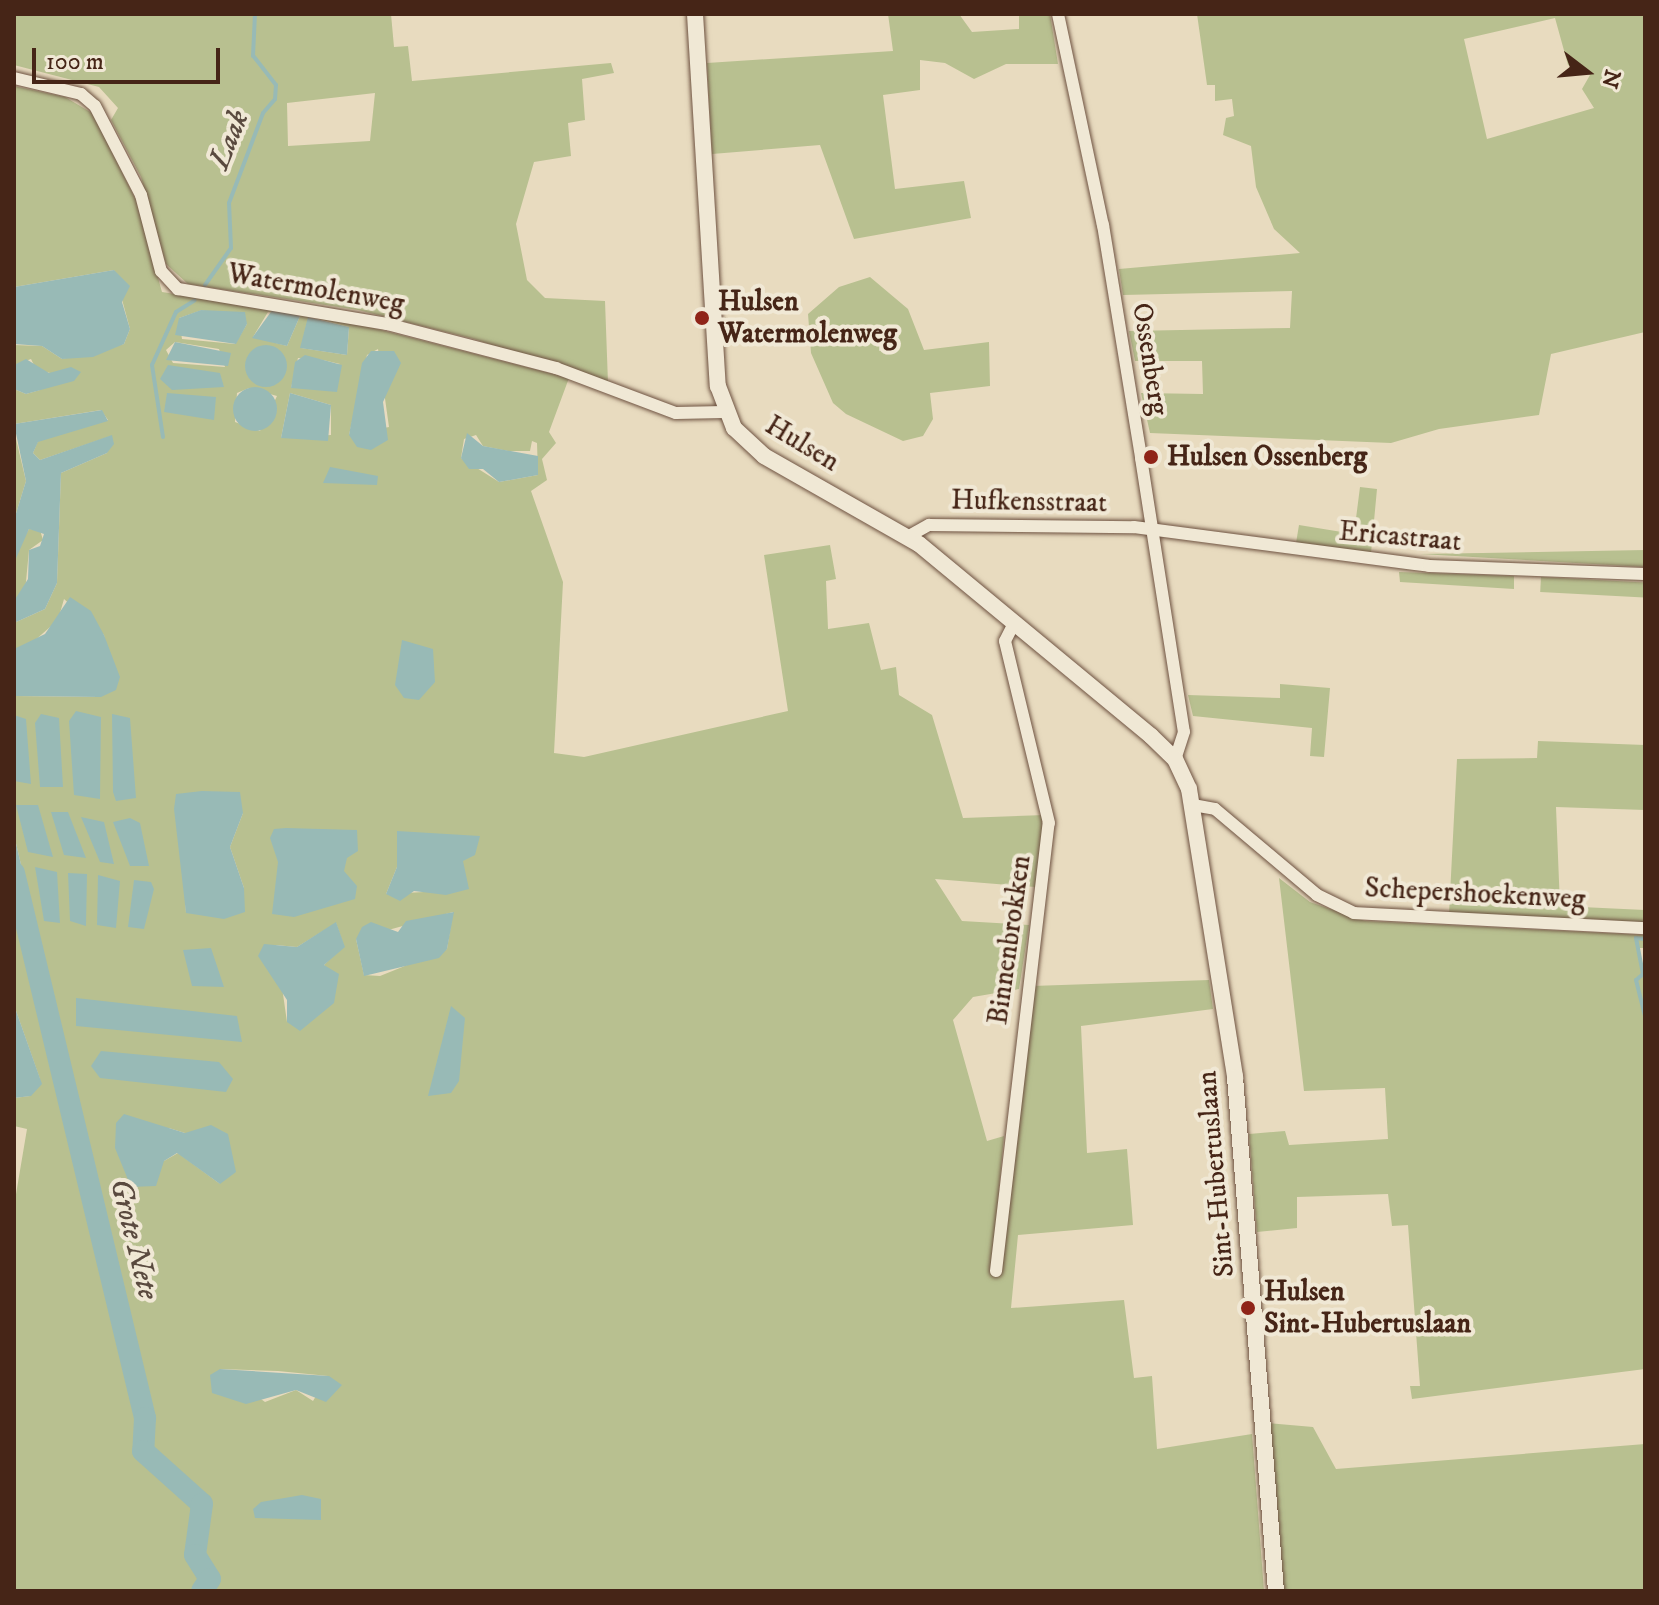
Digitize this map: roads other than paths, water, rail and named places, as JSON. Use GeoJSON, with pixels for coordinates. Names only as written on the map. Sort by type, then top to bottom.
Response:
{"type":"FeatureCollection","features":[{"type":"Feature","properties":{"kind":"street"},"geometry":{"type":"LineString","coordinates":[[695,14],[724,412]]}},
{"type":"Feature","properties":{"kind":"street","name":"Ossenberg"},"geometry":{"type":"LineString","coordinates":[[1058,14],[1103,225],[1184,732],[1175,759]]}},
{"type":"Feature","properties":{"kind":"street","name":"Watermolenweg"},"geometry":{"type":"LineString","coordinates":[[14,78],[81,94],[95,106],[141,195],[161,271],[178,289],[387,324],[496,351],[676,413],[724,412]]}},
{"type":"Feature","properties":{"kind":"street","name":"Hulsen"},"geometry":{"type":"LineString","coordinates":[[724,412],[764,456],[909,536],[1175,759]]}},
{"type":"Feature","properties":{"kind":"street","name":"Hufkensstraat"},"geometry":{"type":"LineString","coordinates":[[909,536],[929,525],[1152,531]]}},
{"type":"Feature","properties":{"kind":"street","name":"Ericastraat"},"geometry":{"type":"LineString","coordinates":[[1152,531],[1415,565],[1645,574]]}},
{"type":"Feature","properties":{"kind":"street","name":"Binnenbrokken"},"geometry":{"type":"LineString","coordinates":[[996,1271],[1049,823],[1005,641],[1014,623]]}},
{"type":"Feature","properties":{"kind":"street","name":"Sint-Hubertuslaan"},"geometry":{"type":"LineString","coordinates":[[1175,759],[1193,805],[1235,1077],[1276,1591]]}},
{"type":"Feature","properties":{"kind":"street","name":"Schepershoekenweg"},"geometry":{"type":"LineString","coordinates":[[1193,805],[1215,809],[1317,895],[1354,913],[1645,928]]}},
{"type":"Feature","properties":{"kind":"water"},"geometry":{"type":"Polygon","coordinates":[[[114,270],[130,286],[122,302],[130,329],[124,344],[93,357],[62,359],[42,346],[14,344],[14,287],[114,270]]]}},
{"type":"Feature","properties":{"kind":"water"},"geometry":{"type":"Polygon","coordinates":[[[273,309],[300,316],[287,346],[252,338],[273,309]]]}},
{"type":"Feature","properties":{"kind":"water"},"geometry":{"type":"Polygon","coordinates":[[[201,310],[245,312],[247,324],[236,344],[175,335],[179,318],[201,310]]]}},
{"type":"Feature","properties":{"kind":"water"},"geometry":{"type":"Polygon","coordinates":[[[308,317],[349,327],[347,355],[300,348],[308,317]]]}},
{"type":"Feature","properties":{"kind":"water"},"geometry":{"type":"Polygon","coordinates":[[[175,342],[231,353],[228,366],[166,360],[175,342]]]}},
{"type":"Feature","properties":{"kind":"water"},"geometry":{"type":"Polygon","coordinates":[[[266,345],[281,351],[287,366],[281,381],[266,387],[251,381],[245,366],[251,351],[266,345]]]}},
{"type":"Feature","properties":{"kind":"water"},"geometry":{"type":"Polygon","coordinates":[[[371,351],[394,351],[401,363],[383,402],[388,440],[371,450],[357,447],[349,435],[362,363],[371,351]]]}},
{"type":"Feature","properties":{"kind":"water"},"geometry":{"type":"Polygon","coordinates":[[[305,355],[342,365],[337,392],[291,388],[295,362],[305,355]]]}},
{"type":"Feature","properties":{"kind":"water"},"geometry":{"type":"Polygon","coordinates":[[[26,359],[49,373],[71,367],[81,372],[74,381],[26,394],[14,389],[14,365],[26,359]]]}},
{"type":"Feature","properties":{"kind":"water"},"geometry":{"type":"Polygon","coordinates":[[[168,365],[220,373],[224,387],[172,390],[160,379],[168,365]]]}},
{"type":"Feature","properties":{"kind":"water"},"geometry":{"type":"Polygon","coordinates":[[[255,387],[270,394],[277,409],[270,424],[255,431],[240,424],[233,409],[240,394],[255,387]]]}},
{"type":"Feature","properties":{"kind":"water"},"geometry":{"type":"Polygon","coordinates":[[[167,393],[216,397],[214,420],[164,412],[167,393]]]}},
{"type":"Feature","properties":{"kind":"water"},"geometry":{"type":"Polygon","coordinates":[[[290,393],[331,405],[328,441],[281,438],[290,393]]]}},
{"type":"Feature","properties":{"kind":"water"},"geometry":{"type":"Polygon","coordinates":[[[102,410],[108,421],[38,442],[33,453],[40,460],[112,435],[114,444],[107,453],[61,473],[57,583],[45,609],[14,623],[14,601],[28,579],[29,550],[40,546],[44,534],[29,529],[14,563],[14,520],[26,481],[14,424],[102,410]]]}},
{"type":"Feature","properties":{"kind":"water"},"geometry":{"type":"Polygon","coordinates":[[[467,433],[483,446],[538,456],[538,475],[499,482],[483,469],[469,469],[461,458],[467,433]]]}},
{"type":"Feature","properties":{"kind":"water"},"geometry":{"type":"Polygon","coordinates":[[[330,467],[378,476],[377,485],[323,483],[330,467]]]}},
{"type":"Feature","properties":{"kind":"water"},"geometry":{"type":"Polygon","coordinates":[[[70,597],[91,611],[104,635],[120,677],[116,690],[101,697],[14,696],[14,649],[45,634],[70,597]]]}},
{"type":"Feature","properties":{"kind":"water"},"geometry":{"type":"Polygon","coordinates":[[[402,640],[433,649],[435,682],[419,700],[404,698],[395,685],[402,640]]]}},
{"type":"Feature","properties":{"kind":"water"},"geometry":{"type":"Polygon","coordinates":[[[76,711],[101,717],[100,799],[74,795],[69,721],[76,711]]]}},
{"type":"Feature","properties":{"kind":"water"},"geometry":{"type":"Polygon","coordinates":[[[41,714],[59,718],[63,787],[40,787],[35,723],[41,714]]]}},
{"type":"Feature","properties":{"kind":"water"},"geometry":{"type":"Polygon","coordinates":[[[112,714],[130,718],[136,798],[116,801],[113,792],[112,714]]]}},
{"type":"Feature","properties":{"kind":"water"},"geometry":{"type":"Polygon","coordinates":[[[14,715],[26,719],[31,784],[14,781],[14,715]]]}},
{"type":"Feature","properties":{"kind":"water"},"geometry":{"type":"Polygon","coordinates":[[[240,792],[243,813],[230,847],[244,888],[245,912],[224,919],[186,913],[174,809],[176,794],[240,792]]]}},
{"type":"Feature","properties":{"kind":"water"},"geometry":{"type":"Polygon","coordinates":[[[16,805],[38,805],[53,857],[28,852],[16,805]]]}},
{"type":"Feature","properties":{"kind":"water"},"geometry":{"type":"Polygon","coordinates":[[[51,812],[68,812],[86,858],[64,855],[51,812]]]}},
{"type":"Feature","properties":{"kind":"water"},"geometry":{"type":"Polygon","coordinates":[[[81,817],[104,822],[114,864],[100,862],[81,817]]]}},
{"type":"Feature","properties":{"kind":"water"},"geometry":{"type":"Polygon","coordinates":[[[130,818],[140,823],[149,866],[130,866],[113,822],[130,818]]]}},
{"type":"Feature","properties":{"kind":"water"},"geometry":{"type":"Polygon","coordinates":[[[274,829],[357,830],[358,851],[347,858],[344,871],[357,886],[355,899],[294,917],[272,914],[278,862],[270,838],[274,829]]]}},
{"type":"Feature","properties":{"kind":"water"},"geometry":{"type":"Polygon","coordinates":[[[397,831],[480,836],[475,855],[463,861],[469,889],[446,895],[414,891],[400,901],[386,894],[397,867],[397,831]]]}},
{"type":"Feature","properties":{"kind":"water"},"geometry":{"type":"Polygon","coordinates":[[[14,835],[63,1041],[96,1221],[14,873],[14,835]]]}},
{"type":"Feature","properties":{"kind":"water"},"geometry":{"type":"Polygon","coordinates":[[[35,867],[57,872],[60,923],[44,921],[35,867]]]}},
{"type":"Feature","properties":{"kind":"water"},"geometry":{"type":"Polygon","coordinates":[[[68,873],[87,874],[86,926],[70,921],[68,873]]]}},
{"type":"Feature","properties":{"kind":"water"},"geometry":{"type":"Polygon","coordinates":[[[98,875],[120,881],[116,928],[97,925],[98,875]]]}},
{"type":"Feature","properties":{"kind":"water"},"geometry":{"type":"Polygon","coordinates":[[[134,880],[151,882],[154,889],[144,929],[128,927],[134,880]]]}},
{"type":"Feature","properties":{"kind":"water"},"geometry":{"type":"Polygon","coordinates":[[[454,912],[447,949],[439,958],[364,976],[356,939],[362,927],[371,922],[398,932],[406,921],[454,912]]]}},
{"type":"Feature","properties":{"kind":"water"},"geometry":{"type":"Polygon","coordinates":[[[336,922],[345,947],[324,965],[339,974],[334,1003],[300,1031],[287,1022],[287,1000],[258,956],[264,944],[297,947],[336,922]]]}},
{"type":"Feature","properties":{"kind":"water"},"geometry":{"type":"Polygon","coordinates":[[[211,948],[224,987],[192,986],[183,950],[211,948]]]}},
{"type":"Feature","properties":{"kind":"water"},"geometry":{"type":"Polygon","coordinates":[[[76,998],[237,1016],[242,1042],[76,1026],[76,998]]]}},
{"type":"Feature","properties":{"kind":"water"},"geometry":{"type":"Polygon","coordinates":[[[14,1005],[42,1084],[31,1096],[14,1098],[14,1005]]]}},
{"type":"Feature","properties":{"kind":"water"},"geometry":{"type":"Polygon","coordinates":[[[451,1006],[465,1018],[459,1081],[451,1093],[428,1096],[451,1006]]]}},
{"type":"Feature","properties":{"kind":"water"},"geometry":{"type":"Polygon","coordinates":[[[101,1051],[219,1062],[233,1079],[226,1092],[100,1078],[91,1066],[101,1051]]]}},
{"type":"Feature","properties":{"kind":"water"},"geometry":{"type":"Polygon","coordinates":[[[124,1114],[185,1133],[211,1125],[228,1134],[236,1172],[220,1184],[177,1153],[164,1161],[156,1186],[131,1187],[115,1148],[116,1123],[124,1114]]]}},
{"type":"Feature","properties":{"kind":"water"},"geometry":{"type":"Polygon","coordinates":[[[220,1369],[329,1376],[342,1385],[326,1402],[296,1390],[246,1404],[212,1393],[210,1375],[220,1369]]]}},
{"type":"Feature","properties":{"kind":"water"},"geometry":{"type":"Polygon","coordinates":[[[302,1495],[321,1499],[321,1520],[255,1518],[253,1509],[261,1502],[302,1495]]]}},
{"type":"Feature","properties":{"kind":"waterway","name":"Laak"},"geometry":{"type":"LineString","coordinates":[[205,285],[231,248],[229,203],[263,113],[275,99],[276,85],[253,56],[255,14]]}},
{"type":"Feature","properties":{"kind":"waterway","name":"Laak"},"geometry":{"type":"LineString","coordinates":[[163,437],[152,365],[176,312],[195,300]]}},
{"type":"Feature","properties":{"kind":"waterway","name":"Grote Nete"},"geometry":{"type":"LineString","coordinates":[[14,873],[145,1418],[143,1451],[202,1504],[195,1555],[210,1579],[202,1591]]}},
{"type":"Feature","properties":{"kind":"waterway"},"geometry":{"type":"LineString","coordinates":[[1645,939],[1636,938],[1643,974],[1636,980],[1645,1015]]}},
{"type":"Feature","properties":{"kind":"place","name":"Hulsen Watermolenweg"},"geometry":{"type":"Point","coordinates":[702,318]}},
{"type":"Feature","properties":{"kind":"place","name":"Hulsen Ossenberg"},"geometry":{"type":"Point","coordinates":[1151,457]}},
{"type":"Feature","properties":{"kind":"place","name":"Hulsen Sint-Hubertuslaan"},"geometry":{"type":"Point","coordinates":[1248,1308]}}]}
